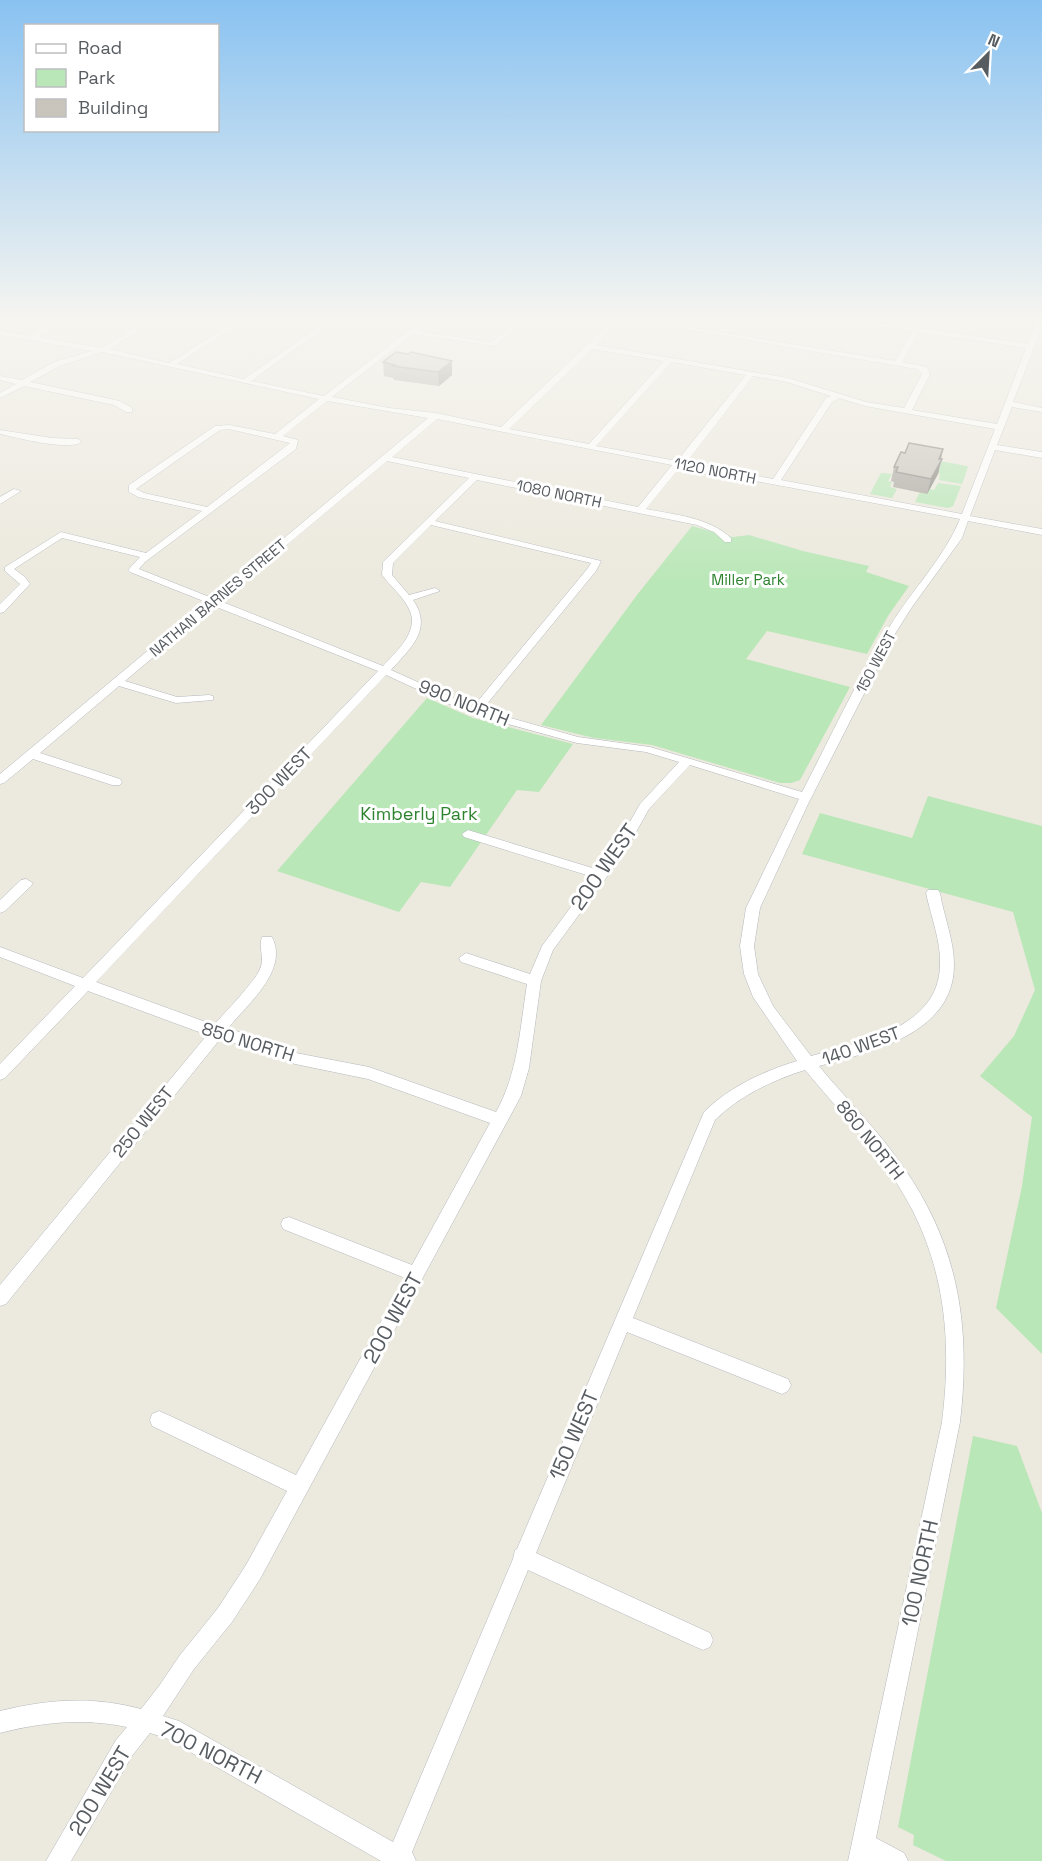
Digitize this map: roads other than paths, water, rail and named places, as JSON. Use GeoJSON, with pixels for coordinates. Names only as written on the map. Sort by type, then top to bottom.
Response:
{"type":"FeatureCollection","features":[{"type":"Feature","properties":{"kind":"street"},"geometry":{"type":"LineString","coordinates":[[124,407],[129,410]]}},
{"type":"Feature","properties":{"kind":"street"},"geometry":{"type":"LineString","coordinates":[[277,436],[316,407]]}},
{"type":"Feature","properties":{"kind":"street","name":"1120 NORTH"},"geometry":{"type":"LineString","coordinates":[[380,407],[436,415],[591,448],[1042,532]]}},
{"type":"Feature","properties":{"kind":"street"},"geometry":{"type":"LineString","coordinates":[[503,430],[527,407]]}},
{"type":"Feature","properties":{"kind":"street"},"geometry":{"type":"LineString","coordinates":[[591,448],[627,407]]}},
{"type":"Feature","properties":{"kind":"street"},"geometry":{"type":"LineString","coordinates":[[640,511],[724,407]]}},
{"type":"Feature","properties":{"kind":"street"},"geometry":{"type":"LineString","coordinates":[[775,483],[825,407]]}},
{"type":"Feature","properties":{"kind":"street"},"geometry":{"type":"LineString","coordinates":[[888,407],[1000,427]]}},
{"type":"Feature","properties":{"kind":"street"},"geometry":{"type":"LineString","coordinates":[[907,411],[909,407]]}},
{"type":"Feature","properties":{"kind":"street","name":"150 WEST"},"geometry":{"type":"LineString","coordinates":[[768,1010],[751,973],[746,941],[748,924],[757,898],[888,638],[907,606],[951,550],[964,525],[1008,407]]}},
{"type":"Feature","properties":{"kind":"street"},"geometry":{"type":"LineString","coordinates":[[1025,407],[1042,410]]}},
{"type":"Feature","properties":{"kind":"street","name":"NATHAN BARNES STREET"},"geometry":{"type":"LineString","coordinates":[[0,780],[436,415]]}},
{"type":"Feature","properties":{"kind":"street"},"geometry":{"type":"LineString","coordinates":[[0,610],[25,584],[9,569],[61,535],[148,556],[293,447],[295,441],[224,426],[213,431],[135,484],[132,490],[141,495],[209,510]]}},
{"type":"Feature","properties":{"kind":"street"},"geometry":{"type":"LineString","coordinates":[[0,432],[52,441],[78,442]]}},
{"type":"Feature","properties":{"kind":"street"},"geometry":{"type":"LineString","coordinates":[[992,447],[1042,455]]}},
{"type":"Feature","properties":{"kind":"street","name":"1080 NORTH"},"geometry":{"type":"LineString","coordinates":[[387,458],[700,523],[717,530],[728,540]]}},
{"type":"Feature","properties":{"kind":"street","name":"300 WEST"},"geometry":{"type":"LineString","coordinates":[[0,1074],[404,650],[414,634],[416,613],[408,598],[392,583],[387,575],[387,568],[394,555],[475,477]]}},
{"type":"Feature","properties":{"kind":"street"},"geometry":{"type":"LineString","coordinates":[[0,487],[16,490],[0,501]]}},
{"type":"Feature","properties":{"kind":"street"},"geometry":{"type":"LineString","coordinates":[[428,522],[596,561],[593,568],[475,712]]}},
{"type":"Feature","properties":{"kind":"street","name":"990 NORTH"},"geometry":{"type":"LineString","coordinates":[[148,556],[133,570],[385,670],[475,712],[568,738],[646,749],[807,797]]}},
{"type":"Feature","properties":{"kind":"street"},"geometry":{"type":"LineString","coordinates":[[408,598],[435,591]]}},
{"type":"Feature","properties":{"kind":"street"},"geometry":{"type":"LineString","coordinates":[[116,682],[176,700],[209,698]]}},
{"type":"Feature","properties":{"kind":"street"},"geometry":{"type":"LineString","coordinates":[[31,754],[116,782]]}},
{"type":"Feature","properties":{"kind":"street","name":"200 WEST"},"geometry":{"type":"LineString","coordinates":[[58,1861],[123,1749],[167,1694],[187,1662],[240,1593],[417,1275],[513,1096],[522,1068],[534,981],[553,939],[619,852],[644,807],[687,760]]}},
{"type":"Feature","properties":{"kind":"street"},"geometry":{"type":"LineString","coordinates":[[468,834],[601,875]]}},
{"type":"Feature","properties":{"kind":"street"},"geometry":{"type":"LineString","coordinates":[[0,908],[26,883]]}},
{"type":"Feature","properties":{"kind":"street","name":"140 WEST"},"geometry":{"type":"LineString","coordinates":[[807,1065],[895,1035],[919,1021],[935,1002],[946,980],[947,970],[933,892]]}},
{"type":"Feature","properties":{"kind":"street","name":"250 WEST"},"geometry":{"type":"LineString","coordinates":[[0,1298],[266,972],[270,957],[267,940]]}},
{"type":"Feature","properties":{"kind":"street","name":"850 NORTH"},"geometry":{"type":"LineString","coordinates":[[0,952],[217,1032],[295,1058],[369,1073],[500,1120]]}},
{"type":"Feature","properties":{"kind":"street"},"geometry":{"type":"LineString","coordinates":[[466,958],[534,981]]}},
{"type":"Feature","properties":{"kind":"street","name":"860 NORTH"},"geometry":{"type":"LineString","coordinates":[[768,1010],[807,1065],[888,1158],[913,1194],[949,1283]]}},
{"type":"Feature","properties":{"kind":"street","name":"150 WEST"},"geometry":{"type":"LineString","coordinates":[[401,1859],[522,1557],[709,1116],[730,1098],[792,1068],[807,1065]]}},
{"type":"Feature","properties":{"kind":"street"},"geometry":{"type":"LineString","coordinates":[[289,1224],[417,1275]]}},
{"type":"Feature","properties":{"kind":"street","name":"100 NORTH"},"geometry":{"type":"LineString","coordinates":[[862,1853],[951,1422],[957,1376],[957,1341],[949,1283]]}},
{"type":"Feature","properties":{"kind":"street"},"geometry":{"type":"LineString","coordinates":[[622,1322],[782,1385]]}},
{"type":"Feature","properties":{"kind":"street"},"geometry":{"type":"LineString","coordinates":[[159,1420],[300,1486]]}},
{"type":"Feature","properties":{"kind":"street"},"geometry":{"type":"LineString","coordinates":[[522,1557],[703,1640]]}},
{"type":"Feature","properties":{"kind":"street","name":"700 NORTH"},"geometry":{"type":"LineString","coordinates":[[0,1722],[33,1713],[68,1709],[95,1709],[146,1721],[188,1738],[401,1859]]}},
{"type":"Feature","properties":{"kind":"street"},"geometry":{"type":"LineString","coordinates":[[862,1853],[896,1861]]}},
{"type":"Feature","properties":{"kind":"park label","name":"Miller Park"},"geometry":{"type":"Point","coordinates":[748,580]}},
{"type":"Feature","properties":{"kind":"park label","name":"Kimberly Park"},"geometry":{"type":"Point","coordinates":[419,814]}}]}
